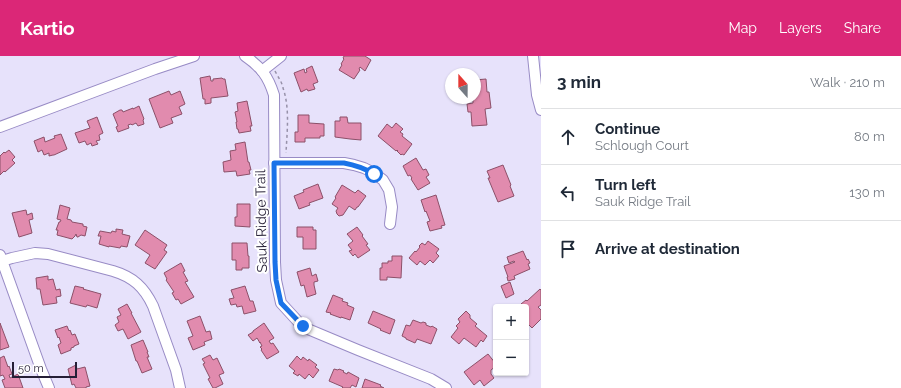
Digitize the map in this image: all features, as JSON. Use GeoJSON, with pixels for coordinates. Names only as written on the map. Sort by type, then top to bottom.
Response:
{"type":"FeatureCollection","features":[{"type":"Feature","properties":{"kind":"street"},"geometry":{"type":"LineString","coordinates":[[0,127],[194,56]]}},
{"type":"Feature","properties":{"kind":"street","name":"Sauk Ridge Trail"},"geometry":{"type":"LineString","coordinates":[[245,56],[253,61],[262,71],[269,81],[274,95],[275,262],[276,280],[281,303],[303,326],[430,379],[446,388]]}},
{"type":"Feature","properties":{"kind":"street"},"geometry":{"type":"LineString","coordinates":[[262,71],[281,56]]}},
{"type":"Feature","properties":{"kind":"street"},"geometry":{"type":"LineString","coordinates":[[533,56],[537,95],[541,110]]}},
{"type":"Feature","properties":{"kind":"street"},"geometry":{"type":"LineString","coordinates":[[274,163],[344,163],[364,168],[383,180],[389,190],[392,207],[390,224]]}},
{"type":"Feature","properties":{"kind":"street"},"geometry":{"type":"LineString","coordinates":[[50,388],[41,370],[1,258],[12,258],[35,253],[48,254],[122,273],[137,283],[153,306],[176,370],[180,388]]}},
{"type":"Feature","properties":{"kind":"building"},"geometry":{"type":"Polygon","coordinates":[[[344,56],[365,56],[371,60],[365,71],[360,67],[360,70],[354,79],[339,70],[344,56]]]}},
{"type":"Feature","properties":{"kind":"building"},"geometry":{"type":"Polygon","coordinates":[[[312,66],[318,82],[313,84],[315,89],[308,91],[307,89],[301,92],[294,73],[304,69],[305,73],[307,72],[306,69],[312,66]]]}},
{"type":"Feature","properties":{"kind":"building"},"geometry":{"type":"Polygon","coordinates":[[[210,76],[211,81],[213,81],[213,79],[225,79],[228,96],[211,98],[211,103],[205,104],[200,78],[210,76]]]}},
{"type":"Feature","properties":{"kind":"building"},"geometry":{"type":"Polygon","coordinates":[[[481,79],[486,79],[487,92],[489,92],[491,108],[485,109],[487,125],[472,126],[471,112],[468,112],[467,104],[481,104],[481,79]]]}},
{"type":"Feature","properties":{"kind":"building"},"geometry":{"type":"Polygon","coordinates":[[[169,91],[171,95],[180,91],[185,104],[179,107],[182,114],[171,118],[173,123],[160,128],[149,99],[169,91]]]}},
{"type":"Feature","properties":{"kind":"building"},"geometry":{"type":"Polygon","coordinates":[[[247,101],[252,126],[250,126],[251,131],[239,133],[237,129],[235,112],[238,111],[237,103],[247,101]]]}},
{"type":"Feature","properties":{"kind":"building"},"geometry":{"type":"Polygon","coordinates":[[[139,106],[144,119],[144,124],[138,126],[136,123],[131,124],[128,125],[129,128],[118,132],[116,127],[118,126],[113,114],[120,110],[123,112],[139,106]]]}},
{"type":"Feature","properties":{"kind":"building"},"geometry":{"type":"Polygon","coordinates":[[[298,115],[309,115],[309,123],[324,124],[324,136],[320,136],[320,138],[305,138],[305,142],[295,142],[295,132],[298,132],[298,115]]]}},
{"type":"Feature","properties":{"kind":"building"},"geometry":{"type":"Polygon","coordinates":[[[97,117],[103,133],[99,135],[100,140],[96,141],[98,144],[92,146],[91,143],[87,145],[85,141],[79,143],[75,133],[90,128],[87,121],[97,117]]]}},
{"type":"Feature","properties":{"kind":"building"},"geometry":{"type":"Polygon","coordinates":[[[340,117],[347,117],[348,123],[361,123],[361,140],[335,137],[335,121],[340,121],[340,117]]]}},
{"type":"Feature","properties":{"kind":"building"},"geometry":{"type":"Polygon","coordinates":[[[396,123],[403,129],[400,132],[403,134],[402,136],[412,144],[404,155],[401,155],[397,150],[396,151],[378,136],[387,124],[392,128],[396,123]]]}},
{"type":"Feature","properties":{"kind":"building"},"geometry":{"type":"Polygon","coordinates":[[[61,134],[67,149],[49,156],[49,153],[44,155],[42,150],[38,152],[34,141],[44,137],[45,142],[55,138],[54,136],[61,134]]]}},
{"type":"Feature","properties":{"kind":"building"},"geometry":{"type":"Polygon","coordinates":[[[245,142],[248,162],[251,170],[249,170],[250,174],[237,176],[236,171],[224,172],[223,162],[231,160],[230,151],[236,150],[235,144],[245,142]]]}},
{"type":"Feature","properties":{"kind":"building"},"geometry":{"type":"Polygon","coordinates":[[[9,150],[15,157],[12,160],[15,163],[0,175],[0,156],[9,150]]]}},
{"type":"Feature","properties":{"kind":"building"},"geometry":{"type":"Polygon","coordinates":[[[416,158],[423,170],[426,169],[429,175],[426,177],[430,183],[418,190],[411,179],[412,178],[410,175],[408,176],[403,166],[416,158]]]}},
{"type":"Feature","properties":{"kind":"building"},"geometry":{"type":"Polygon","coordinates":[[[503,165],[514,196],[498,202],[488,178],[490,178],[487,171],[503,165]]]}},
{"type":"Feature","properties":{"kind":"building"},"geometry":{"type":"Polygon","coordinates":[[[318,184],[323,198],[309,203],[310,205],[299,209],[294,196],[304,192],[303,190],[318,184]]]}},
{"type":"Feature","properties":{"kind":"building"},"geometry":{"type":"Polygon","coordinates":[[[342,185],[355,193],[358,190],[366,196],[355,210],[349,206],[343,215],[339,216],[336,211],[338,208],[332,204],[342,185]]]}},
{"type":"Feature","properties":{"kind":"building"},"geometry":{"type":"Polygon","coordinates":[[[436,195],[445,225],[441,226],[442,228],[430,231],[427,222],[430,221],[421,200],[436,195]]]}},
{"type":"Feature","properties":{"kind":"building"},"geometry":{"type":"Polygon","coordinates":[[[237,204],[250,204],[250,227],[235,226],[237,204]]]}},
{"type":"Feature","properties":{"kind":"building"},"geometry":{"type":"Polygon","coordinates":[[[60,205],[70,208],[67,219],[71,220],[72,222],[83,224],[83,226],[87,227],[85,236],[81,235],[77,237],[76,234],[72,239],[57,235],[58,230],[56,230],[61,220],[57,219],[60,205]]]}},
{"type":"Feature","properties":{"kind":"building"},"geometry":{"type":"Polygon","coordinates":[[[26,210],[27,215],[32,213],[33,219],[29,220],[32,233],[19,237],[12,213],[26,210]]]}},
{"type":"Feature","properties":{"kind":"building"},"geometry":{"type":"Polygon","coordinates":[[[297,227],[313,227],[313,230],[316,230],[316,249],[303,249],[303,237],[297,237],[297,227]]]}},
{"type":"Feature","properties":{"kind":"building"},"geometry":{"type":"Polygon","coordinates":[[[357,227],[363,235],[362,236],[368,244],[366,245],[370,250],[358,258],[355,254],[353,256],[349,251],[352,250],[348,245],[353,241],[347,234],[357,227]]]}},
{"type":"Feature","properties":{"kind":"building"},"geometry":{"type":"Polygon","coordinates":[[[116,229],[123,230],[122,234],[130,236],[127,247],[109,247],[99,244],[101,236],[98,236],[100,231],[111,233],[112,231],[116,232],[116,229]]]}},
{"type":"Feature","properties":{"kind":"building"},"geometry":{"type":"Polygon","coordinates":[[[145,230],[167,245],[164,250],[167,252],[155,269],[145,263],[150,255],[135,245],[145,230]]]}},
{"type":"Feature","properties":{"kind":"building"},"geometry":{"type":"Polygon","coordinates":[[[428,241],[439,249],[436,253],[439,256],[433,263],[430,260],[425,265],[420,261],[417,265],[409,258],[415,251],[416,252],[422,243],[425,245],[428,241]]]}},
{"type":"Feature","properties":{"kind":"building"},"geometry":{"type":"Polygon","coordinates":[[[232,243],[247,243],[249,268],[236,270],[236,260],[232,260],[232,243]]]}},
{"type":"Feature","properties":{"kind":"building"},"geometry":{"type":"Polygon","coordinates":[[[523,251],[530,263],[528,264],[530,269],[514,276],[515,279],[508,281],[504,266],[515,262],[509,263],[507,257],[523,251]]]}},
{"type":"Feature","properties":{"kind":"building"},"geometry":{"type":"Polygon","coordinates":[[[392,256],[402,256],[401,278],[387,277],[387,280],[380,280],[380,268],[382,268],[382,263],[392,261],[392,256]]]}},
{"type":"Feature","properties":{"kind":"building"},"geometry":{"type":"Polygon","coordinates":[[[181,263],[185,271],[183,272],[188,281],[185,282],[194,297],[181,304],[178,299],[176,300],[172,293],[174,292],[166,280],[167,279],[164,273],[181,263]]]}},
{"type":"Feature","properties":{"kind":"building"},"geometry":{"type":"Polygon","coordinates":[[[310,268],[312,276],[316,274],[318,281],[314,282],[316,294],[307,297],[304,285],[301,286],[297,272],[310,268]]]}},
{"type":"Feature","properties":{"kind":"building"},"geometry":{"type":"Polygon","coordinates":[[[48,276],[48,280],[53,279],[56,290],[60,289],[61,296],[56,297],[57,303],[43,305],[40,289],[37,289],[36,278],[48,276]]]}},
{"type":"Feature","properties":{"kind":"building"},"geometry":{"type":"Polygon","coordinates":[[[510,282],[514,294],[506,298],[501,286],[510,282]]]}},
{"type":"Feature","properties":{"kind":"building"},"geometry":{"type":"Polygon","coordinates":[[[75,286],[101,294],[97,308],[70,303],[75,286]]]}},
{"type":"Feature","properties":{"kind":"building"},"geometry":{"type":"Polygon","coordinates":[[[245,286],[250,301],[253,301],[256,311],[244,314],[242,306],[237,307],[236,304],[231,305],[229,299],[234,298],[231,290],[245,286]]]}},
{"type":"Feature","properties":{"kind":"building"},"geometry":{"type":"Polygon","coordinates":[[[540,289],[541,290],[541,305],[538,307],[541,310],[541,319],[532,328],[529,325],[529,304],[521,304],[526,300],[527,301],[540,289]]]}},
{"type":"Feature","properties":{"kind":"building"},"geometry":{"type":"Polygon","coordinates":[[[333,295],[343,299],[342,301],[348,303],[347,305],[354,308],[350,320],[326,312],[333,295]]]}},
{"type":"Feature","properties":{"kind":"building"},"geometry":{"type":"Polygon","coordinates":[[[127,304],[141,332],[128,339],[123,329],[118,331],[115,325],[119,322],[117,317],[121,315],[118,309],[127,304]]]}},
{"type":"Feature","properties":{"kind":"building"},"geometry":{"type":"Polygon","coordinates":[[[373,311],[395,320],[390,334],[368,323],[373,311]]]}},
{"type":"Feature","properties":{"kind":"building"},"geometry":{"type":"Polygon","coordinates":[[[466,311],[470,315],[470,318],[477,324],[475,326],[487,336],[483,342],[481,340],[476,347],[464,338],[459,344],[451,337],[458,328],[456,326],[460,322],[458,319],[466,311]]]}},
{"type":"Feature","properties":{"kind":"building"},"geometry":{"type":"Polygon","coordinates":[[[200,316],[206,332],[210,331],[212,339],[204,342],[205,345],[193,350],[188,338],[193,336],[187,321],[200,316]]]}},
{"type":"Feature","properties":{"kind":"building"},"geometry":{"type":"Polygon","coordinates":[[[413,320],[426,323],[426,325],[437,329],[431,344],[417,339],[415,343],[402,336],[406,325],[410,326],[413,320]]]}},
{"type":"Feature","properties":{"kind":"building"},"geometry":{"type":"Polygon","coordinates":[[[0,323],[9,347],[0,350],[0,323]]]}},
{"type":"Feature","properties":{"kind":"building"},"geometry":{"type":"Polygon","coordinates":[[[264,323],[274,338],[269,341],[271,344],[273,343],[279,352],[267,359],[261,350],[262,349],[260,347],[262,346],[257,338],[253,341],[248,335],[264,323]]]}},
{"type":"Feature","properties":{"kind":"building"},"geometry":{"type":"Polygon","coordinates":[[[67,326],[72,335],[75,334],[79,344],[71,348],[71,350],[61,354],[58,345],[61,343],[55,330],[67,326]]]}},
{"type":"Feature","properties":{"kind":"building"},"geometry":{"type":"Polygon","coordinates":[[[143,340],[148,352],[149,357],[147,357],[152,369],[142,373],[131,345],[143,340]]]}},
{"type":"Feature","properties":{"kind":"building"},"geometry":{"type":"Polygon","coordinates":[[[488,354],[493,360],[491,374],[494,378],[484,386],[480,380],[474,385],[464,372],[488,354]]]}},
{"type":"Feature","properties":{"kind":"building"},"geometry":{"type":"Polygon","coordinates":[[[210,355],[213,360],[217,358],[224,373],[219,375],[223,384],[215,388],[213,388],[208,379],[210,378],[203,364],[205,363],[202,359],[210,355]]]}},
{"type":"Feature","properties":{"kind":"building"},"geometry":{"type":"Polygon","coordinates":[[[4,356],[12,374],[9,375],[10,378],[18,374],[23,388],[5,388],[2,380],[5,379],[3,375],[0,376],[0,358],[4,356]]]}},
{"type":"Feature","properties":{"kind":"building"},"geometry":{"type":"Polygon","coordinates":[[[297,356],[301,360],[303,357],[308,361],[309,359],[317,365],[315,367],[319,370],[313,378],[309,374],[305,379],[299,374],[298,376],[293,373],[295,371],[289,366],[297,356]]]}},
{"type":"Feature","properties":{"kind":"building"},"geometry":{"type":"Polygon","coordinates":[[[76,365],[77,369],[85,367],[90,386],[86,388],[76,388],[74,384],[72,385],[68,369],[76,365]]]}},
{"type":"Feature","properties":{"kind":"building"},"geometry":{"type":"Polygon","coordinates":[[[334,369],[339,369],[347,374],[348,372],[359,378],[356,387],[352,385],[350,388],[342,388],[343,387],[329,381],[334,369]]]}},
{"type":"Feature","properties":{"kind":"building"},"geometry":{"type":"Polygon","coordinates":[[[365,379],[381,385],[380,386],[384,388],[362,388],[365,379]]]}},
{"type":"Feature","properties":{"kind":"route"},"geometry":{"type":"LineString","coordinates":[[303,326],[281,303],[276,280],[274,163],[344,163],[364,168],[374,174]]}}]}
